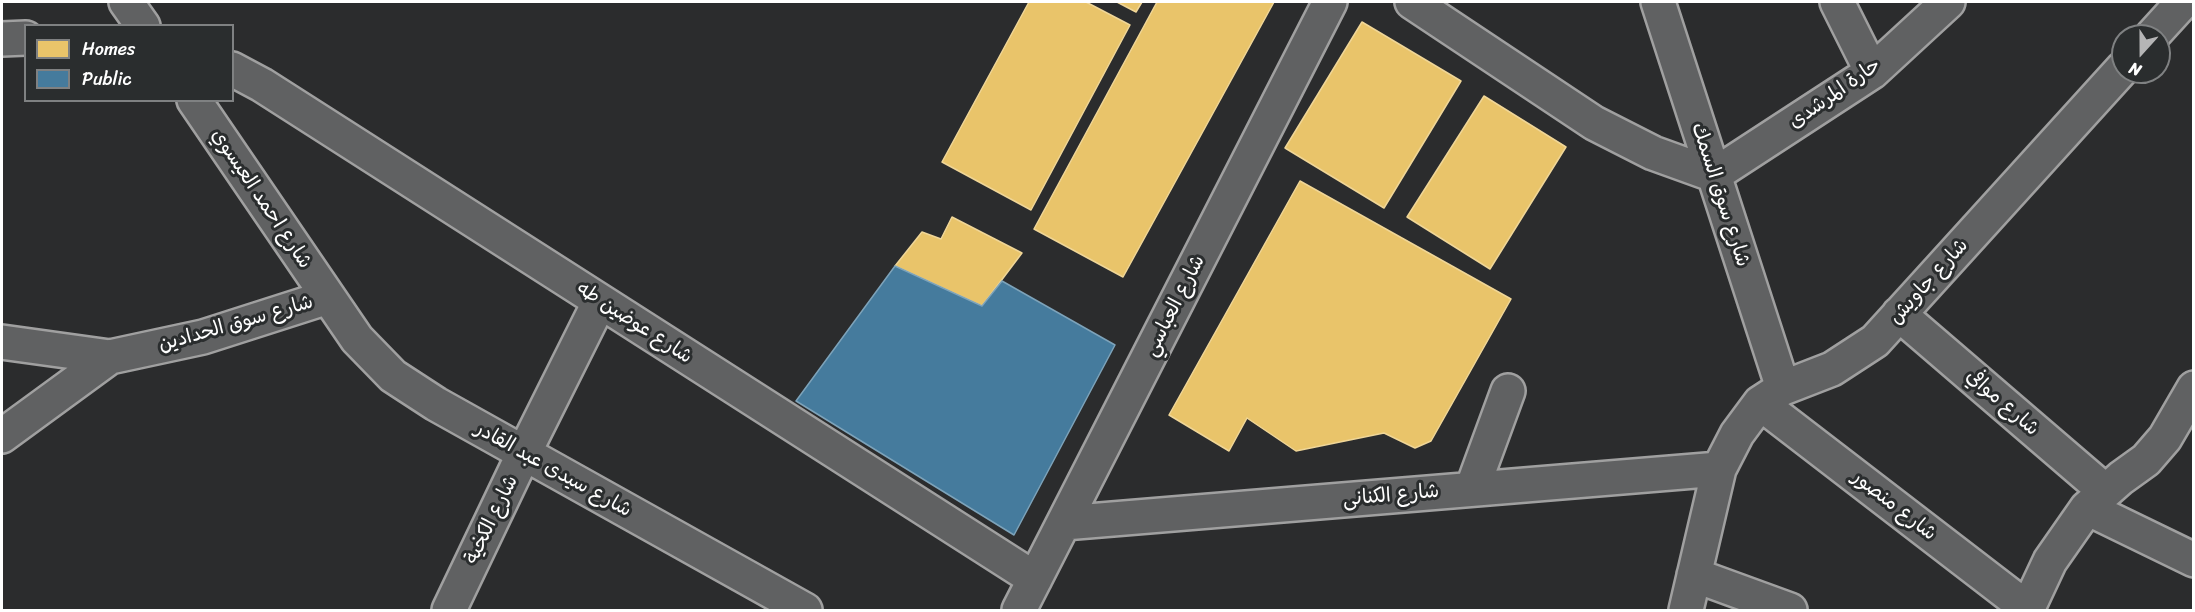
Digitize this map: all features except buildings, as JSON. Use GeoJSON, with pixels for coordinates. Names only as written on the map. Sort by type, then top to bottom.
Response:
{"type":"FeatureCollection","features":[{"type":"Feature","properties":{"kind":"street"},"geometry":{"type":"LineString","coordinates":[[126,2],[142,24]]}},
{"type":"Feature","properties":{"kind":"street","name":"شارع العباسي"},"geometry":{"type":"LineString","coordinates":[[1019,610],[1330,2]]}},
{"type":"Feature","properties":{"kind":"street"},"geometry":{"type":"LineString","coordinates":[[1412,2],[1594,123],[1653,153],[1714,176]]}},
{"type":"Feature","properties":{"kind":"street","name":"شارع سوق السمك"},"geometry":{"type":"LineString","coordinates":[[1658,2],[1714,176],[1772,395]]}},
{"type":"Feature","properties":{"kind":"street"},"geometry":{"type":"LineString","coordinates":[[1837,2],[1872,72]]}},
{"type":"Feature","properties":{"kind":"street","name":"حارة المرشدى"},"geometry":{"type":"LineString","coordinates":[[1714,176],[1872,72],[1948,2]]}},
{"type":"Feature","properties":{"kind":"street"},"geometry":{"type":"LineString","coordinates":[[2163,24],[2183,2]]}},
{"type":"Feature","properties":{"kind":"street"},"geometry":{"type":"LineString","coordinates":[[2,39],[24,38]]}},
{"type":"Feature","properties":{"kind":"street","name":"شارع عوضين طه"},"geometry":{"type":"LineString","coordinates":[[234,70],[262,85],[1035,579]]}},
{"type":"Feature","properties":{"kind":"street","name":"شارع جاويش"},"geometry":{"type":"LineString","coordinates":[[1772,395],[1832,369],[1875,341],[2111,81]]}},
{"type":"Feature","properties":{"kind":"street","name":"شارع احمد العيسوي"},"geometry":{"type":"LineString","coordinates":[[195,102],[328,297]]}},
{"type":"Feature","properties":{"kind":"street","name":"شارع سوق الحدادين"},"geometry":{"type":"LineString","coordinates":[[2,342],[110,357],[203,338],[328,297]]}},
{"type":"Feature","properties":{"kind":"street","name":"شارع سيدى عبد القادر"},"geometry":{"type":"LineString","coordinates":[[328,297],[357,339],[393,376],[436,404],[805,610]]}},
{"type":"Feature","properties":{"kind":"street","name":"شارع الكخية"},"geometry":{"type":"LineString","coordinates":[[449,610],[600,301]]}},
{"type":"Feature","properties":{"kind":"street","name":"شارع موافي"},"geometry":{"type":"LineString","coordinates":[[1899,314],[2096,500],[2193,560]]}},
{"type":"Feature","properties":{"kind":"street"},"geometry":{"type":"LineString","coordinates":[[2,436],[110,357]]}},
{"type":"Feature","properties":{"kind":"street"},"geometry":{"type":"LineString","coordinates":[[2027,610],[2050,561],[2096,500],[2146,460],[2165,438],[2182,432],[2193,388]]}},
{"type":"Feature","properties":{"kind":"street"},"geometry":{"type":"LineString","coordinates":[[1472,489],[1508,391]]}},
{"type":"Feature","properties":{"kind":"street"},"geometry":{"type":"LineString","coordinates":[[1686,610],[1719,469],[1737,434],[1772,395]]}},
{"type":"Feature","properties":{"kind":"street","name":"شارع منصور"},"geometry":{"type":"LineString","coordinates":[[1772,395],[2027,610]]}},
{"type":"Feature","properties":{"kind":"street","name":"شارع الكنانى"},"geometry":{"type":"LineString","coordinates":[[1064,523],[1719,469]]}},
{"type":"Feature","properties":{"kind":"street"},"geometry":{"type":"LineString","coordinates":[[1694,575],[1790,610]]}}]}
